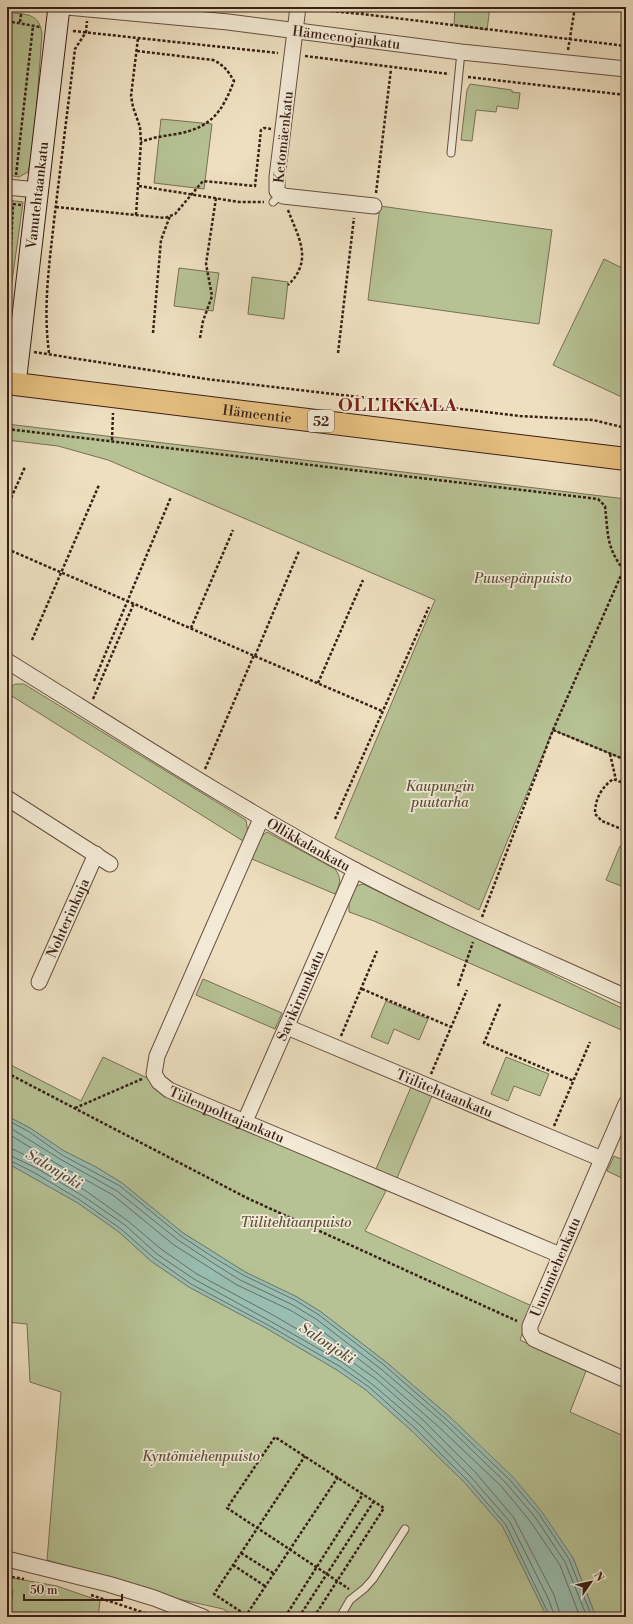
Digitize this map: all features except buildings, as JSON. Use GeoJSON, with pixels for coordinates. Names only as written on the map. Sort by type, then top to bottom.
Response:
{"type":"FeatureCollection","features":[{"type":"Feature","properties":{"kind":"main road","name":"Hämeentie"},"geometry":{"type":"LineString","coordinates":[[11,383],[626,459]]}},
{"type":"Feature","properties":{"kind":"street","name":"Vanutehtaankatu"},"geometry":{"type":"LineString","coordinates":[[11,383],[37,190],[59,7]]}},
{"type":"Feature","properties":{"kind":"street","name":"Hämeenojankatu"},"geometry":{"type":"LineString","coordinates":[[67,7],[295,30],[461,52],[626,69]]}},
{"type":"Feature","properties":{"kind":"street","name":"Ketomäenkatu"},"geometry":{"type":"LineString","coordinates":[[298,8],[276,185],[279,201],[374,206]]}},
{"type":"Feature","properties":{"kind":"street"},"geometry":{"type":"LineString","coordinates":[[11,187],[37,190]]}},
{"type":"Feature","properties":{"kind":"street","name":"Ollikkalankatu"},"geometry":{"type":"LineString","coordinates":[[9,666],[88,711],[262,819],[355,870],[480,922],[626,997]]}},
{"type":"Feature","properties":{"kind":"street"},"geometry":{"type":"LineString","coordinates":[[7,798],[110,864]]}},
{"type":"Feature","properties":{"kind":"street","name":"Tiilenpolttajankatu"},"geometry":{"type":"LineString","coordinates":[[262,819],[157,1056],[154,1074],[159,1082],[169,1090],[560,1255]]}},
{"type":"Feature","properties":{"kind":"street","name":"Nohterinkuja"},"geometry":{"type":"LineString","coordinates":[[39,982],[96,854]]}},
{"type":"Feature","properties":{"kind":"street","name":"Savikirnunkatu"},"geometry":{"type":"LineString","coordinates":[[245,1121],[287,1028],[327,930],[355,870]]}},
{"type":"Feature","properties":{"kind":"street","name":"Tiilitehtaankatu"},"geometry":{"type":"LineString","coordinates":[[287,1028],[602,1159]]}},
{"type":"Feature","properties":{"kind":"street","name":"Uunimiehenkatu"},"geometry":{"type":"LineString","coordinates":[[625,1376],[534,1339],[530,1332],[530,1326],[626,1104]]}},
{"type":"Feature","properties":{"kind":"street"},"geometry":{"type":"LineString","coordinates":[[7,1559],[108,1584],[154,1598],[203,1617]]}},
{"type":"Feature","properties":{"kind":"lane"},"geometry":{"type":"LineString","coordinates":[[451,153],[461,52]]}},
{"type":"Feature","properties":{"kind":"lane"},"geometry":{"type":"LineString","coordinates":[[340,1617],[356,1594],[365,1588],[373,1579],[405,1529]]}},
{"type":"Feature","properties":{"kind":"path"},"geometry":{"type":"LineString","coordinates":[[20,22],[22,7]]}},
{"type":"Feature","properties":{"kind":"path"},"geometry":{"type":"LineString","coordinates":[[362,14],[363,7]]}},
{"type":"Feature","properties":{"kind":"path"},"geometry":{"type":"LineString","coordinates":[[565,63],[575,7]]}},
{"type":"Feature","properties":{"kind":"path"},"geometry":{"type":"LineString","coordinates":[[298,8],[362,14],[626,46]]}},
{"type":"Feature","properties":{"kind":"path"},"geometry":{"type":"LineString","coordinates":[[89,9],[86,32],[75,49],[56,207],[46,293],[45,325],[49,353],[206,379],[520,416],[593,420],[626,428]]}},
{"type":"Feature","properties":{"kind":"path"},"geometry":{"type":"LineString","coordinates":[[7,21],[56,29],[292,55],[391,69],[626,95]]}},
{"type":"Feature","properties":{"kind":"path"},"geometry":{"type":"LineString","coordinates":[[7,259],[11,246],[11,187],[33,26]]}},
{"type":"Feature","properties":{"kind":"path"},"geometry":{"type":"LineString","coordinates":[[136,215],[142,142],[140,127],[131,96],[138,38]]}},
{"type":"Feature","properties":{"kind":"path"},"geometry":{"type":"LineString","coordinates":[[137,51],[213,60],[221,63],[228,70],[234,81],[226,102],[214,118],[200,128],[152,138],[142,142]]}},
{"type":"Feature","properties":{"kind":"path"},"geometry":{"type":"LineString","coordinates":[[374,206],[391,69]]}},
{"type":"Feature","properties":{"kind":"path"},"geometry":{"type":"LineString","coordinates":[[56,207],[165,218],[175,214],[203,181],[255,186],[261,130],[264,128],[275,129]]}},
{"type":"Feature","properties":{"kind":"path"},"geometry":{"type":"LineString","coordinates":[[139,186],[239,202],[279,201],[299,234],[303,254],[301,266],[297,276],[288,285]]}},
{"type":"Feature","properties":{"kind":"path"},"geometry":{"type":"LineString","coordinates":[[200,338],[203,321],[212,296],[206,264],[216,198]]}},
{"type":"Feature","properties":{"kind":"path"},"geometry":{"type":"LineString","coordinates":[[338,353],[354,213]]}},
{"type":"Feature","properties":{"kind":"path"},"geometry":{"type":"LineString","coordinates":[[153,332],[160,240],[170,216]]}},
{"type":"Feature","properties":{"kind":"path"},"geometry":{"type":"LineString","coordinates":[[112,440],[115,396]]}},
{"type":"Feature","properties":{"kind":"path"},"geometry":{"type":"LineString","coordinates":[[7,429],[112,440],[598,500],[605,506],[610,548],[614,557],[625,569],[626,576]]}},
{"type":"Feature","properties":{"kind":"path"},"geometry":{"type":"LineString","coordinates":[[7,507],[25,467]]}},
{"type":"Feature","properties":{"kind":"path"},"geometry":{"type":"LineString","coordinates":[[32,640],[99,486]]}},
{"type":"Feature","properties":{"kind":"path"},"geometry":{"type":"LineString","coordinates":[[94,682],[171,497]]}},
{"type":"Feature","properties":{"kind":"path"},"geometry":{"type":"LineString","coordinates":[[191,628],[233,530]]}},
{"type":"Feature","properties":{"kind":"path"},"geometry":{"type":"LineString","coordinates":[[7,549],[382,711]]}},
{"type":"Feature","properties":{"kind":"path"},"geometry":{"type":"LineString","coordinates":[[200,780],[255,656],[299,551]]}},
{"type":"Feature","properties":{"kind":"path"},"geometry":{"type":"LineString","coordinates":[[458,986],[480,922],[553,730],[626,564]]}},
{"type":"Feature","properties":{"kind":"path"},"geometry":{"type":"LineString","coordinates":[[318,684],[363,580]]}},
{"type":"Feature","properties":{"kind":"path"},"geometry":{"type":"LineString","coordinates":[[88,711],[134,604]]}},
{"type":"Feature","properties":{"kind":"path"},"geometry":{"type":"LineString","coordinates":[[335,819],[429,607]]}},
{"type":"Feature","properties":{"kind":"path"},"geometry":{"type":"LineString","coordinates":[[116,627],[123,629]]}},
{"type":"Feature","properties":{"kind":"path"},"geometry":{"type":"LineString","coordinates":[[107,648],[114,650]]}},
{"type":"Feature","properties":{"kind":"path"},"geometry":{"type":"LineString","coordinates":[[99,669],[105,672]]}},
{"type":"Feature","properties":{"kind":"path"},"geometry":{"type":"LineString","coordinates":[[553,730],[626,760]]}},
{"type":"Feature","properties":{"kind":"path"},"geometry":{"type":"LineString","coordinates":[[610,754],[616,780]]}},
{"type":"Feature","properties":{"kind":"path"},"geometry":{"type":"LineString","coordinates":[[626,784],[613,779],[603,786],[595,804],[595,814],[602,821],[626,831]]}},
{"type":"Feature","properties":{"kind":"path"},"geometry":{"type":"LineString","coordinates":[[336,1048],[377,951]]}},
{"type":"Feature","properties":{"kind":"path"},"geometry":{"type":"LineString","coordinates":[[362,988],[451,1027]]}},
{"type":"Feature","properties":{"kind":"path"},"geometry":{"type":"LineString","coordinates":[[426,1086],[467,990]]}},
{"type":"Feature","properties":{"kind":"path"},"geometry":{"type":"LineString","coordinates":[[500,1004],[484,1043],[574,1081]]}},
{"type":"Feature","properties":{"kind":"path"},"geometry":{"type":"LineString","coordinates":[[550,1137],[590,1042]]}},
{"type":"Feature","properties":{"kind":"path"},"geometry":{"type":"LineString","coordinates":[[7,1073],[247,1198],[530,1326]]}},
{"type":"Feature","properties":{"kind":"path"},"geometry":{"type":"LineString","coordinates":[[75,1109],[154,1074]]}},
{"type":"Feature","properties":{"kind":"path"},"geometry":{"type":"LineString","coordinates":[[314,1617],[338,1581],[384,1508],[275,1437],[227,1508],[338,1581],[356,1594]]}},
{"type":"Feature","properties":{"kind":"path"},"geometry":{"type":"LineString","coordinates":[[250,1617],[245,1616],[214,1594],[305,1456]]}},
{"type":"Feature","properties":{"kind":"path"},"geometry":{"type":"LineString","coordinates":[[245,1616],[338,1477]]}},
{"type":"Feature","properties":{"kind":"path"},"geometry":{"type":"LineString","coordinates":[[285,1617],[363,1494]]}},
{"type":"Feature","properties":{"kind":"path"},"geometry":{"type":"LineString","coordinates":[[299,1617],[374,1501]]}},
{"type":"Feature","properties":{"kind":"path"},"geometry":{"type":"LineString","coordinates":[[241,1553],[273,1573]]}},
{"type":"Feature","properties":{"kind":"path"},"geometry":{"type":"LineString","coordinates":[[233,1565],[265,1586]]}},
{"type":"Feature","properties":{"kind":"path"},"geometry":{"type":"LineString","coordinates":[[7,1576],[29,1580]]}},
{"type":"Feature","properties":{"kind":"path"},"geometry":{"type":"LineString","coordinates":[[89,1595],[157,1617]]}},
{"type":"Feature","properties":{"kind":"green space"},"geometry":{"type":"Polygon","coordinates":[[[455,7],[490,7],[487,30],[454,25],[455,7]]]}},
{"type":"Feature","properties":{"kind":"green space"},"geometry":{"type":"Polygon","coordinates":[[[7,12],[26,14],[35,18],[42,34],[34,141],[28,172],[19,177],[7,175],[7,12]]]}},
{"type":"Feature","properties":{"kind":"green space"},"geometry":{"type":"Polygon","coordinates":[[[470,84],[512,90],[512,92],[520,93],[518,109],[497,106],[496,112],[476,110],[472,141],[461,140],[467,90],[470,84]]]}},
{"type":"Feature","properties":{"kind":"green space"},"geometry":{"type":"Polygon","coordinates":[[[161,119],[212,124],[204,189],[154,183],[161,119]]]}},
{"type":"Feature","properties":{"kind":"green space"},"geometry":{"type":"Polygon","coordinates":[[[7,200],[23,202],[7,318],[7,200]]]}},
{"type":"Feature","properties":{"kind":"green space"},"geometry":{"type":"Polygon","coordinates":[[[380,206],[552,230],[539,324],[368,300],[380,206]]]}},
{"type":"Feature","properties":{"kind":"green space"},"geometry":{"type":"Polygon","coordinates":[[[604,259],[626,270],[626,399],[553,365],[604,259]]]}},
{"type":"Feature","properties":{"kind":"green space"},"geometry":{"type":"Polygon","coordinates":[[[179,268],[219,273],[213,311],[174,306],[179,268]]]}},
{"type":"Feature","properties":{"kind":"green space"},"geometry":{"type":"Polygon","coordinates":[[[252,277],[288,282],[284,319],[248,314],[252,277]]]}},
{"type":"Feature","properties":{"kind":"green space","name":"Kaupungin puutarha"},"geometry":{"type":"Polygon","coordinates":[[[7,424],[626,499],[626,760],[553,730],[479,910],[335,838],[435,600],[108,460],[58,446],[7,440],[7,424]]]}},
{"type":"Feature","properties":{"kind":"green space"},"geometry":{"type":"Polygon","coordinates":[[[15,684],[24,684],[246,820],[248,833],[243,841],[7,693],[7,690],[15,684]]]}},
{"type":"Feature","properties":{"kind":"green space"},"geometry":{"type":"Polygon","coordinates":[[[267,832],[335,869],[339,875],[340,882],[335,894],[252,859],[259,838],[267,832]]]}},
{"type":"Feature","properties":{"kind":"green space"},"geometry":{"type":"Polygon","coordinates":[[[620,846],[626,848],[626,888],[606,880],[620,846]]]}},
{"type":"Feature","properties":{"kind":"green space"},"geometry":{"type":"Polygon","coordinates":[[[363,884],[626,1010],[626,1032],[374,921],[349,912],[349,903],[355,886],[363,884]]]}},
{"type":"Feature","properties":{"kind":"green space"},"geometry":{"type":"Polygon","coordinates":[[[203,979],[282,1013],[275,1029],[196,995],[203,979]]]}},
{"type":"Feature","properties":{"kind":"green space"},"geometry":{"type":"Polygon","coordinates":[[[386,1001],[428,1019],[419,1040],[394,1029],[388,1044],[371,1037],[386,1001]]]}},
{"type":"Feature","properties":{"kind":"green space","name":"Tiilitehtaanpuisto"},"geometry":{"type":"Polygon","coordinates":[[[103,1057],[386,1191],[365,1231],[532,1306],[520,1340],[586,1371],[570,1412],[626,1437],[626,1617],[596,1617],[573,1558],[450,1417],[386,1362],[321,1312],[297,1297],[245,1272],[183,1233],[122,1183],[96,1167],[64,1151],[30,1128],[7,1116],[7,1063],[81,1101],[103,1057]]]}},
{"type":"Feature","properties":{"kind":"green space"},"geometry":{"type":"Polygon","coordinates":[[[506,1057],[549,1074],[540,1096],[514,1086],[508,1101],[491,1094],[506,1057]]]}},
{"type":"Feature","properties":{"kind":"green space"},"geometry":{"type":"Polygon","coordinates":[[[411,1087],[432,1096],[397,1178],[376,1169],[411,1087]]]}},
{"type":"Feature","properties":{"kind":"green space"},"geometry":{"type":"Polygon","coordinates":[[[614,1156],[626,1161],[626,1180],[607,1171],[614,1156]]]}},
{"type":"Feature","properties":{"kind":"green space","name":"Kyntömiehenpuisto"},"geometry":{"type":"Polygon","coordinates":[[[7,1163],[78,1203],[119,1232],[151,1261],[189,1287],[266,1328],[337,1370],[366,1390],[413,1432],[465,1483],[503,1527],[547,1617],[236,1617],[223,1609],[174,1598],[47,1560],[61,1392],[30,1382],[27,1324],[7,1322],[7,1163]]]}},
{"type":"Feature","properties":{"kind":"green space"},"geometry":{"type":"Polygon","coordinates":[[[7,1577],[57,1586],[100,1601],[98,1617],[10,1617],[13,1590],[7,1589],[7,1577]]]}},
{"type":"Feature","properties":{"kind":"water","name":"Salonjoki"},"geometry":{"type":"Polygon","coordinates":[[[7,1116],[30,1128],[64,1151],[96,1167],[122,1183],[183,1233],[245,1272],[297,1297],[321,1312],[386,1362],[450,1417],[513,1477],[542,1512],[573,1558],[596,1617],[547,1617],[503,1527],[465,1483],[413,1432],[366,1390],[337,1370],[266,1328],[189,1287],[151,1261],[119,1232],[78,1203],[7,1163],[7,1116]]]}},
{"type":"Feature","properties":{"kind":"district","name":"OLLIKKALA"},"geometry":{"type":"Point","coordinates":[398,405]}},
{"type":"Feature","properties":{"kind":"park label","name":"Puusepänpuisto"},"geometry":{"type":"Point","coordinates":[523,578]}}]}
